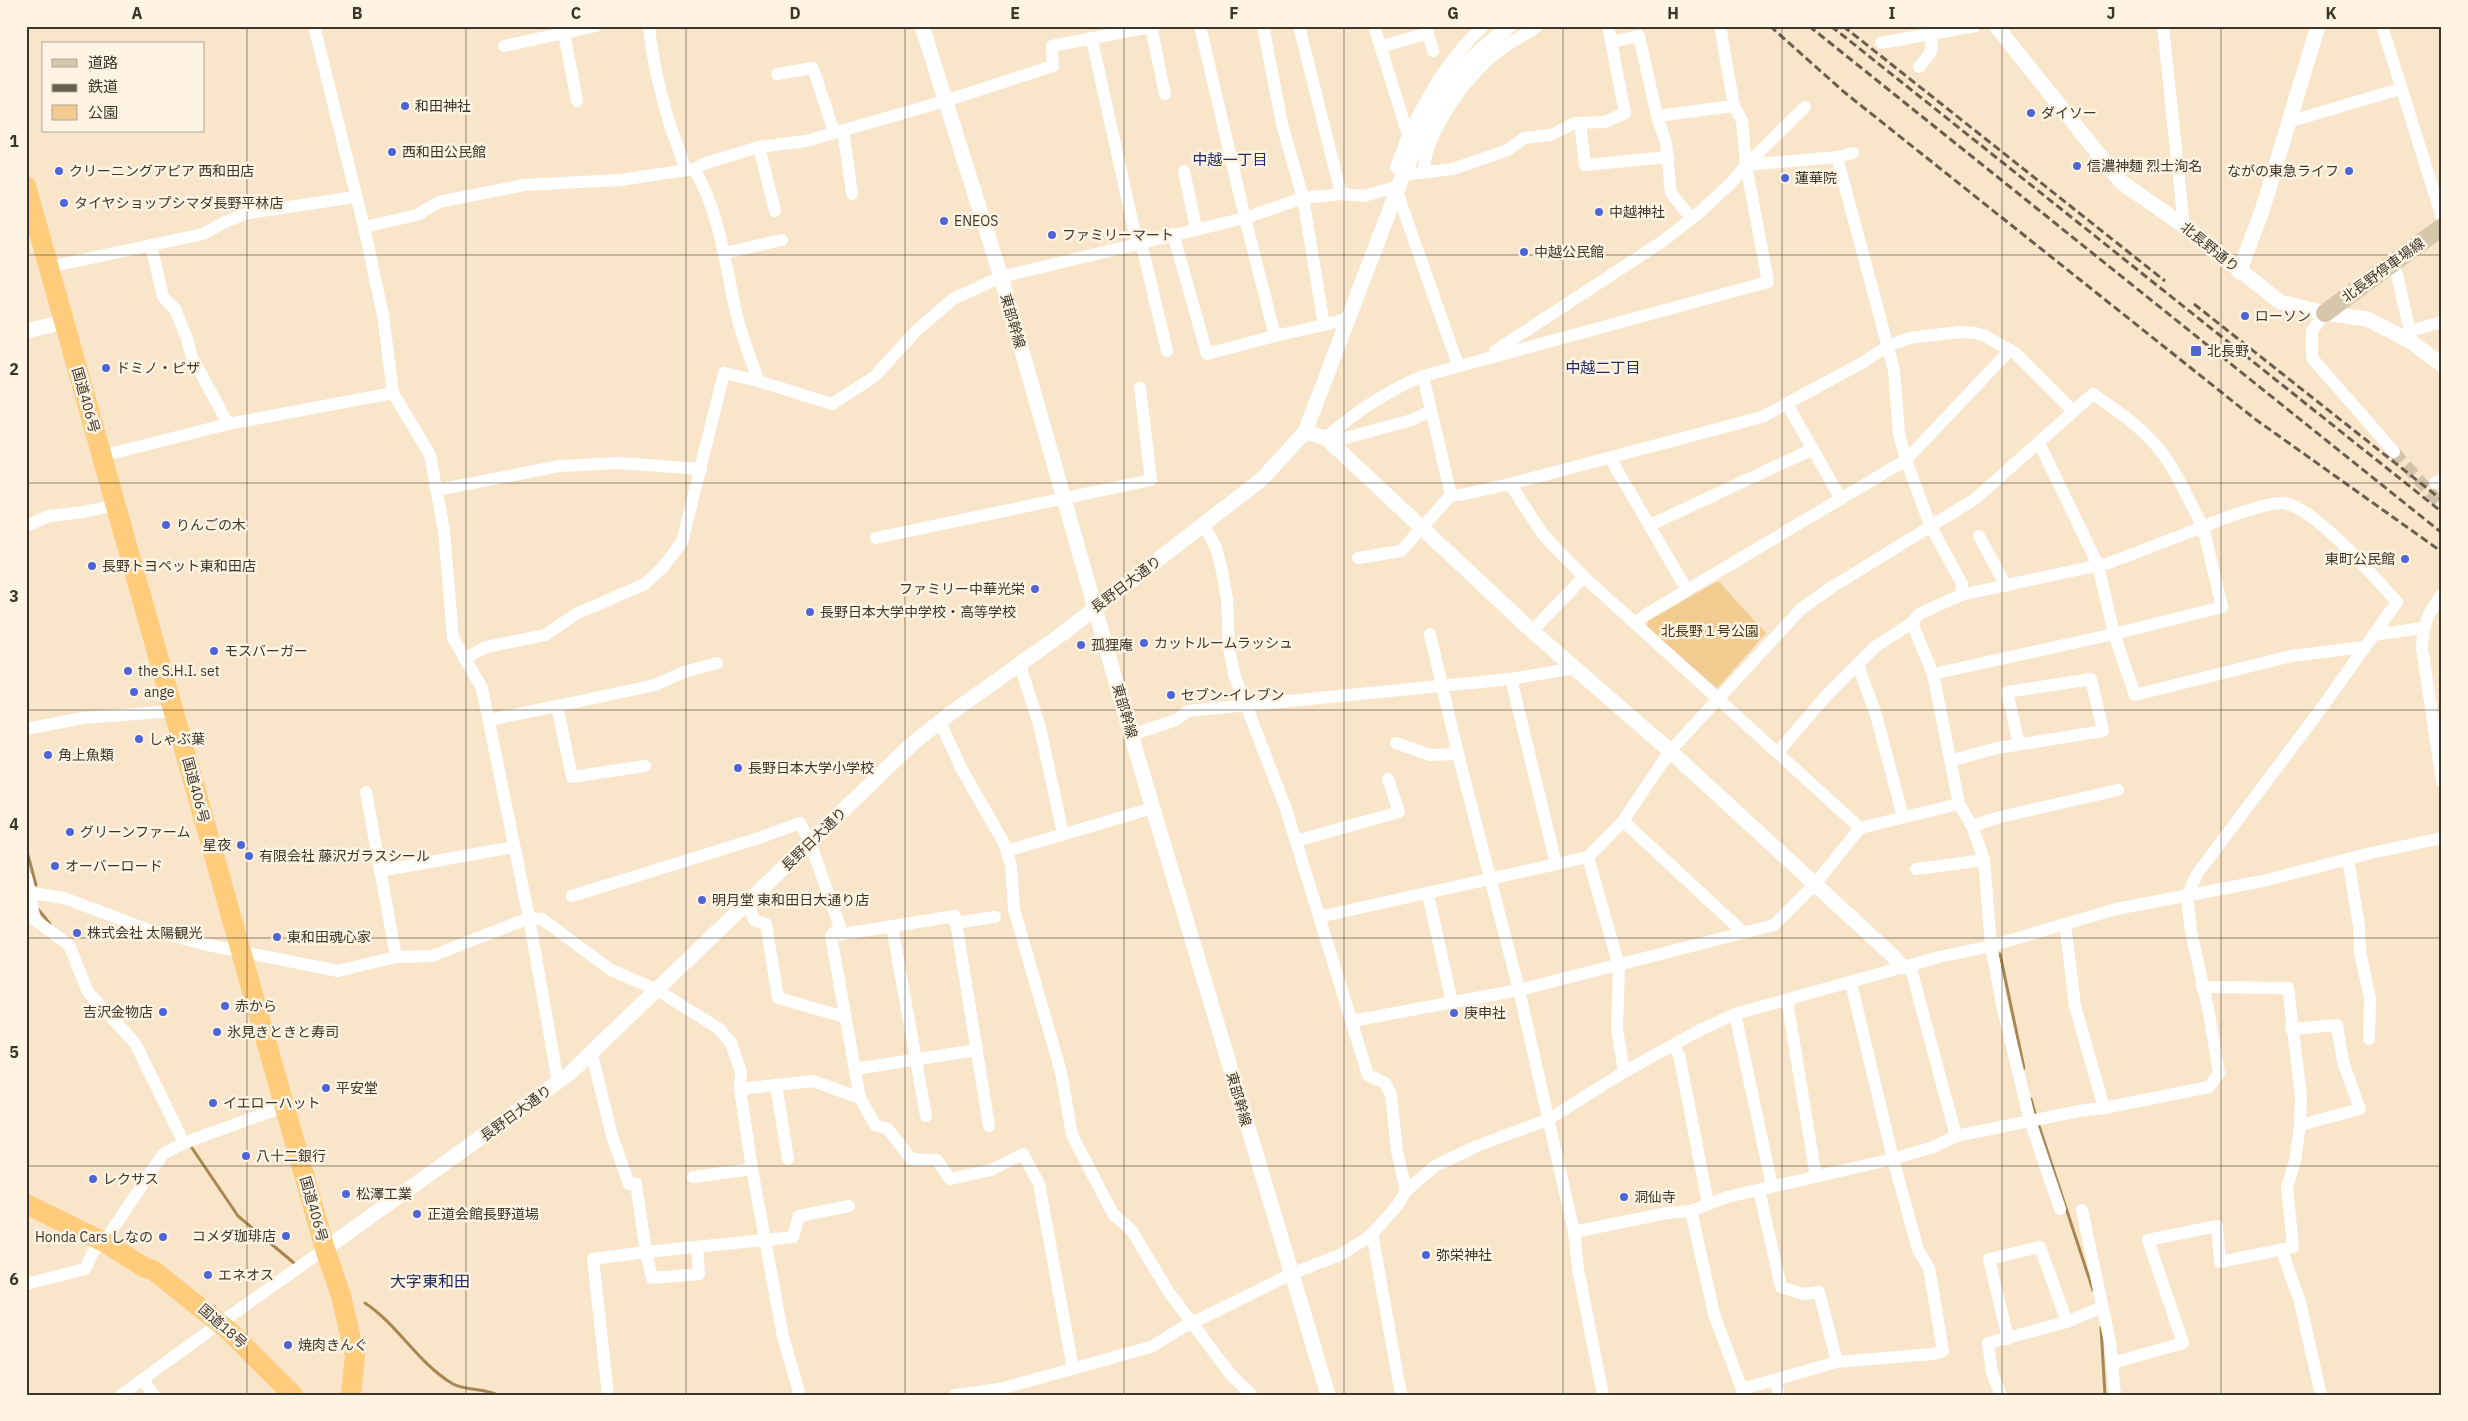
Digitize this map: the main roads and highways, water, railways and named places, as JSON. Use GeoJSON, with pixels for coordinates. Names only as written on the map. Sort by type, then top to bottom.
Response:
{"type":"FeatureCollection","features":[{"type":"Feature","properties":{"kind":"highway","name":"国道406号"},"geometry":{"type":"LineString","coordinates":[[26,186],[325,1249],[341,1296],[356,1356],[352,1394]]}},
{"type":"Feature","properties":{"kind":"highway","name":"国道18号"},"geometry":{"type":"LineString","coordinates":[[26,1204],[104,1242],[145,1268],[149,1276],[267,1366],[293,1395]]}},
{"type":"Feature","properties":{"kind":"highway","name":"国道18号"},"geometry":{"type":"LineString","coordinates":[[216,1326],[281,1395]]}},
{"type":"Feature","properties":{"kind":"main road","name":"北長野停車場線"},"geometry":{"type":"LineString","coordinates":[[2325,313],[2442,227]]}},
{"type":"Feature","properties":{"kind":"waterway"},"geometry":{"type":"LineString","coordinates":[[26,848],[36,885]]}},
{"type":"Feature","properties":{"kind":"waterway"},"geometry":{"type":"LineString","coordinates":[[38,909],[50,924]]}},
{"type":"Feature","properties":{"kind":"waterway"},"geometry":{"type":"LineString","coordinates":[[2000,954],[2024,1068]]}},
{"type":"Feature","properties":{"kind":"waterway"},"geometry":{"type":"LineString","coordinates":[[2031,1099],[2036,1117]]}},
{"type":"Feature","properties":{"kind":"waterway"},"geometry":{"type":"LineString","coordinates":[[2038,1123],[2093,1290]]}},
{"type":"Feature","properties":{"kind":"waterway"},"geometry":{"type":"LineString","coordinates":[[192,1148],[238,1216],[294,1263]]}},
{"type":"Feature","properties":{"kind":"waterway"},"geometry":{"type":"LineString","coordinates":[[365,1303],[388,1322],[429,1366],[453,1384],[498,1395]]}},
{"type":"Feature","properties":{"kind":"waterway"},"geometry":{"type":"LineString","coordinates":[[2101,1327],[2105,1395]]}},
{"type":"Feature","properties":{"kind":"tunnel"},"geometry":{"type":"LineString","coordinates":[[2394,452],[2442,506]]}},
{"type":"Feature","properties":{"kind":"railway"},"geometry":{"type":"LineString","coordinates":[[1770,26],[1844,92],[2255,419],[2442,552]]}},
{"type":"Feature","properties":{"kind":"railway"},"geometry":{"type":"LineString","coordinates":[[1809,26],[2442,533]]}},
{"type":"Feature","properties":{"kind":"railway"},"geometry":{"type":"LineString","coordinates":[[1831,26],[2442,512]]}},
{"type":"Feature","properties":{"kind":"railway"},"geometry":{"type":"LineString","coordinates":[[1843,26],[2165,281]]}},
{"type":"Feature","properties":{"kind":"railway"},"geometry":{"type":"LineString","coordinates":[[2194,304],[2442,500]]}},
{"type":"Feature","properties":{"kind":"place","name":"和田神社"},"geometry":{"type":"Point","coordinates":[405,106]}},
{"type":"Feature","properties":{"kind":"place","name":"ダイソー"},"geometry":{"type":"Point","coordinates":[2031,113]}},
{"type":"Feature","properties":{"kind":"place","name":"西和田公民館"},"geometry":{"type":"Point","coordinates":[392,152]}},
{"type":"Feature","properties":{"kind":"place","name":"信濃神麺 烈士洵名"},"geometry":{"type":"Point","coordinates":[2077,166]}},
{"type":"Feature","properties":{"kind":"place","name":"クリーニングアピア 西和田店"},"geometry":{"type":"Point","coordinates":[59,171]}},
{"type":"Feature","properties":{"kind":"place","name":"ながの東急ライフ"},"geometry":{"type":"Point","coordinates":[2349,171]}},
{"type":"Feature","properties":{"kind":"place","name":"蓮華院"},"geometry":{"type":"Point","coordinates":[1785,178]}},
{"type":"Feature","properties":{"kind":"place","name":"タイヤショップシマダ長野平林店"},"geometry":{"type":"Point","coordinates":[64,203]}},
{"type":"Feature","properties":{"kind":"place","name":"中越神社"},"geometry":{"type":"Point","coordinates":[1599,212]}},
{"type":"Feature","properties":{"kind":"place","name":"ENEOS"},"geometry":{"type":"Point","coordinates":[944,221]}},
{"type":"Feature","properties":{"kind":"place","name":"ファミリーマート"},"geometry":{"type":"Point","coordinates":[1052,235]}},
{"type":"Feature","properties":{"kind":"place","name":"中越公民館"},"geometry":{"type":"Point","coordinates":[1524,252]}},
{"type":"Feature","properties":{"kind":"place","name":"ローソン"},"geometry":{"type":"Point","coordinates":[2245,316]}},
{"type":"Feature","properties":{"kind":"place","name":"北長野"},"geometry":{"type":"Point","coordinates":[2196,351]}},
{"type":"Feature","properties":{"kind":"place","name":"ドミノ・ピザ"},"geometry":{"type":"Point","coordinates":[106,368]}},
{"type":"Feature","properties":{"kind":"place","name":"りんごの木"},"geometry":{"type":"Point","coordinates":[166,525]}},
{"type":"Feature","properties":{"kind":"place","name":"東町公民館"},"geometry":{"type":"Point","coordinates":[2405,559]}},
{"type":"Feature","properties":{"kind":"place","name":"長野トヨペット東和田店"},"geometry":{"type":"Point","coordinates":[92,566]}},
{"type":"Feature","properties":{"kind":"place","name":"ファミリー中華光栄"},"geometry":{"type":"Point","coordinates":[1035,589]}},
{"type":"Feature","properties":{"kind":"place","name":"長野日本大学中学校・高等学校"},"geometry":{"type":"Point","coordinates":[810,612]}},
{"type":"Feature","properties":{"kind":"place","name":"カットルームラッシュ"},"geometry":{"type":"Point","coordinates":[1144,643]}},
{"type":"Feature","properties":{"kind":"place","name":"孤狸庵"},"geometry":{"type":"Point","coordinates":[1081,645]}},
{"type":"Feature","properties":{"kind":"place","name":"モスバーガー"},"geometry":{"type":"Point","coordinates":[214,651]}},
{"type":"Feature","properties":{"kind":"place","name":"the S.H.I. set"},"geometry":{"type":"Point","coordinates":[128,671]}},
{"type":"Feature","properties":{"kind":"place","name":"ange"},"geometry":{"type":"Point","coordinates":[134,692]}},
{"type":"Feature","properties":{"kind":"place","name":"セブン-イレブン"},"geometry":{"type":"Point","coordinates":[1171,695]}},
{"type":"Feature","properties":{"kind":"place","name":"しゃぶ葉"},"geometry":{"type":"Point","coordinates":[139,739]}},
{"type":"Feature","properties":{"kind":"place","name":"角上魚類"},"geometry":{"type":"Point","coordinates":[48,755]}},
{"type":"Feature","properties":{"kind":"place","name":"長野日本大学小学校"},"geometry":{"type":"Point","coordinates":[738,768]}},
{"type":"Feature","properties":{"kind":"place","name":"グリーンファーム"},"geometry":{"type":"Point","coordinates":[70,832]}},
{"type":"Feature","properties":{"kind":"place","name":"星夜"},"geometry":{"type":"Point","coordinates":[241,845]}},
{"type":"Feature","properties":{"kind":"place","name":"有限会社 藤沢ガラスシール"},"geometry":{"type":"Point","coordinates":[249,856]}},
{"type":"Feature","properties":{"kind":"place","name":"オーバーロード"},"geometry":{"type":"Point","coordinates":[55,866]}},
{"type":"Feature","properties":{"kind":"place","name":"明月堂 東和田日大通り店"},"geometry":{"type":"Point","coordinates":[702,900]}},
{"type":"Feature","properties":{"kind":"place","name":"株式会社 太陽観光"},"geometry":{"type":"Point","coordinates":[77,933]}},
{"type":"Feature","properties":{"kind":"place","name":"東和田魂心家"},"geometry":{"type":"Point","coordinates":[277,937]}},
{"type":"Feature","properties":{"kind":"place","name":"赤から"},"geometry":{"type":"Point","coordinates":[225,1006]}},
{"type":"Feature","properties":{"kind":"place","name":"吉沢金物店"},"geometry":{"type":"Point","coordinates":[163,1012]}},
{"type":"Feature","properties":{"kind":"place","name":"庚申社"},"geometry":{"type":"Point","coordinates":[1454,1013]}},
{"type":"Feature","properties":{"kind":"place","name":"氷見きときと寿司"},"geometry":{"type":"Point","coordinates":[217,1032]}},
{"type":"Feature","properties":{"kind":"place","name":"平安堂"},"geometry":{"type":"Point","coordinates":[326,1088]}},
{"type":"Feature","properties":{"kind":"place","name":"イエローハット"},"geometry":{"type":"Point","coordinates":[213,1103]}},
{"type":"Feature","properties":{"kind":"place","name":"八十二銀行"},"geometry":{"type":"Point","coordinates":[246,1156]}},
{"type":"Feature","properties":{"kind":"place","name":"レクサス"},"geometry":{"type":"Point","coordinates":[93,1179]}},
{"type":"Feature","properties":{"kind":"place","name":"松澤工業"},"geometry":{"type":"Point","coordinates":[346,1194]}},
{"type":"Feature","properties":{"kind":"place","name":"洞仙寺"},"geometry":{"type":"Point","coordinates":[1624,1197]}},
{"type":"Feature","properties":{"kind":"place","name":"正道会館長野道場"},"geometry":{"type":"Point","coordinates":[417,1214]}},
{"type":"Feature","properties":{"kind":"place","name":"コメダ珈琲店"},"geometry":{"type":"Point","coordinates":[286,1236]}},
{"type":"Feature","properties":{"kind":"place","name":"Honda Cars しなの"},"geometry":{"type":"Point","coordinates":[163,1237]}},
{"type":"Feature","properties":{"kind":"place","name":"弥栄神社"},"geometry":{"type":"Point","coordinates":[1426,1255]}},
{"type":"Feature","properties":{"kind":"place","name":"エネオス"},"geometry":{"type":"Point","coordinates":[208,1275]}},
{"type":"Feature","properties":{"kind":"place","name":"焼肉きんぐ"},"geometry":{"type":"Point","coordinates":[288,1345]}},
{"type":"Feature","properties":{"kind":"district","name":"中越一丁目"},"geometry":{"type":"Point","coordinates":[1230,160]}},
{"type":"Feature","properties":{"kind":"district","name":"中越二丁目"},"geometry":{"type":"Point","coordinates":[1603,368]}},
{"type":"Feature","properties":{"kind":"district","name":"大字東和田"},"geometry":{"type":"Point","coordinates":[430,1281]}},
{"type":"Feature","properties":{"kind":"park label","name":"北長野１号公園"},"geometry":{"type":"Point","coordinates":[1710,631]}}]}
